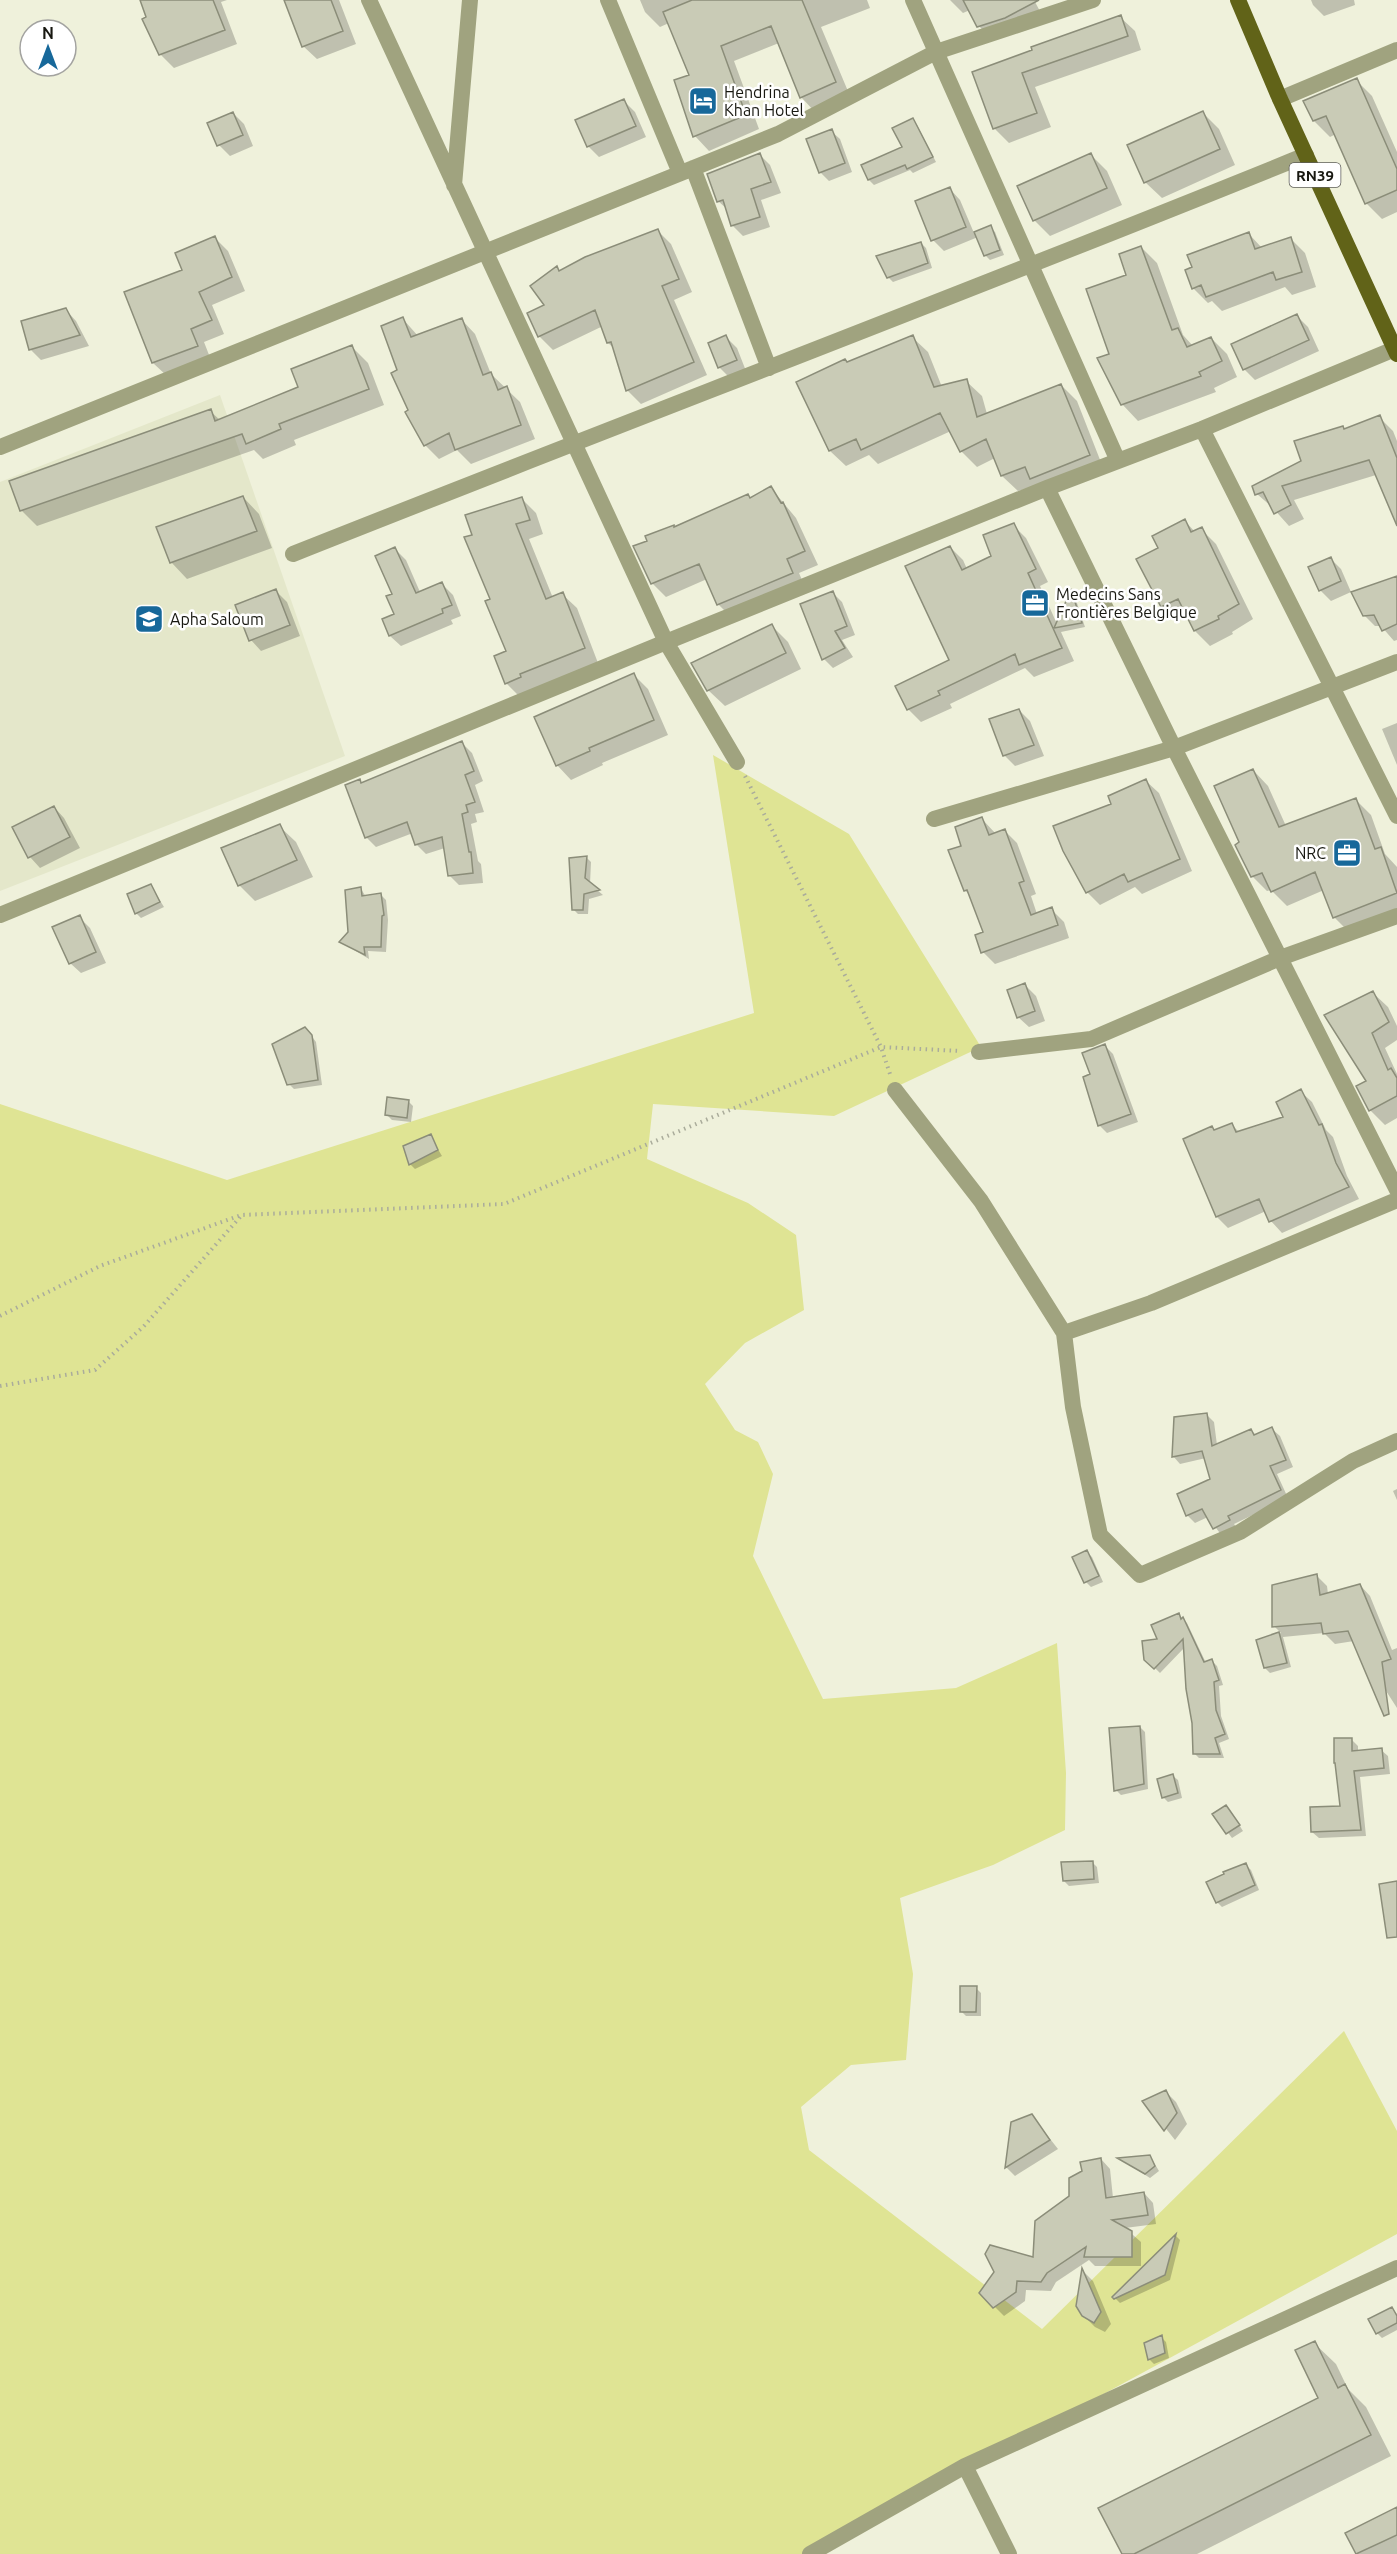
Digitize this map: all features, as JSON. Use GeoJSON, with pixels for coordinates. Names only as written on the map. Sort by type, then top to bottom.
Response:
{"type":"FeatureCollection","features":[{"type":"Feature","properties":{"kind":"main road","name":"RN39"},"geometry":{"type":"LineString","coordinates":[[1238,0],[1280,99],[1396,350]]}},
{"type":"Feature","properties":{"kind":"street"},"geometry":{"type":"LineString","coordinates":[[369,0],[666,642],[737,762]]}},
{"type":"Feature","properties":{"kind":"street"},"geometry":{"type":"LineString","coordinates":[[454,186],[470,0]]}},
{"type":"Feature","properties":{"kind":"street"},"geometry":{"type":"LineString","coordinates":[[608,0],[686,170],[768,368]]}},
{"type":"Feature","properties":{"kind":"street"},"geometry":{"type":"LineString","coordinates":[[913,0],[1118,461]]}},
{"type":"Feature","properties":{"kind":"street"},"geometry":{"type":"LineString","coordinates":[[0,447],[778,134],[936,52],[1093,0]]}},
{"type":"Feature","properties":{"kind":"street"},"geometry":{"type":"LineString","coordinates":[[1280,99],[1397,50]]}},
{"type":"Feature","properties":{"kind":"street"},"geometry":{"type":"LineString","coordinates":[[293,554],[573,443],[1031,267],[1306,155]]}},
{"type":"Feature","properties":{"kind":"street"},"geometry":{"type":"LineString","coordinates":[[0,915],[666,642],[1396,350]]}},
{"type":"Feature","properties":{"kind":"street"},"geometry":{"type":"LineString","coordinates":[[1202,429],[1397,816]]}},
{"type":"Feature","properties":{"kind":"street"},"geometry":{"type":"LineString","coordinates":[[1047,488],[1174,748],[1397,1190]]}},
{"type":"Feature","properties":{"kind":"street"},"geometry":{"type":"LineString","coordinates":[[934,819],[1174,748],[1397,662]]}},
{"type":"Feature","properties":{"kind":"street"},"geometry":{"type":"LineString","coordinates":[[979,1052],[1091,1039],[1280,958],[1397,916]]}},
{"type":"Feature","properties":{"kind":"street"},"geometry":{"type":"LineString","coordinates":[[895,1090],[981,1201],[1064,1333],[1073,1407],[1100,1535],[1140,1575],[1240,1532],[1353,1461],[1397,1441]]}},
{"type":"Feature","properties":{"kind":"street"},"geometry":{"type":"LineString","coordinates":[[1064,1333],[1151,1303],[1397,1200]]}},
{"type":"Feature","properties":{"kind":"street"},"geometry":{"type":"LineString","coordinates":[[810,2554],[965,2466],[1397,2268]]}},
{"type":"Feature","properties":{"kind":"street"},"geometry":{"type":"LineString","coordinates":[[965,2466],[1009,2554]]}},
{"type":"Feature","properties":{"kind":"path"},"geometry":{"type":"LineString","coordinates":[[737,762],[880,1047],[895,1090]]}},
{"type":"Feature","properties":{"kind":"path"},"geometry":{"type":"LineString","coordinates":[[0,1316],[100,1266],[241,1215],[504,1204],[880,1047],[979,1052]]}},
{"type":"Feature","properties":{"kind":"path"},"geometry":{"type":"LineString","coordinates":[[0,1386],[95,1370],[144,1326],[241,1215]]}},
{"type":"Feature","properties":{"kind":"shaded area","name":"Apha Saloum"},"geometry":{"type":"Polygon","coordinates":[[[220,395],[345,756],[0,891],[0,482],[220,395]]]}},
{"type":"Feature","properties":{"kind":"green space"},"geometry":{"type":"Polygon","coordinates":[[[713,755],[849,834],[981,1047],[834,1116],[653,1104],[647,1159],[748,1203],[796,1235],[804,1310],[745,1343],[705,1384],[735,1430],[758,1442],[773,1474],[753,1556],[823,1699],[956,1688],[1057,1643],[1066,1773],[1065,1830],[993,1865],[900,1898],[913,1974],[906,2060],[851,2065],[801,2107],[809,2150],[1042,2329],[1344,2031],[1397,2131],[1397,2234],[810,2554],[0,2554],[0,1104],[227,1180],[754,1013],[713,755]]]}},
{"type":"Feature","properties":{"kind":"building"},"geometry":{"type":"Polygon","coordinates":[[[140,0],[213,0],[225,30],[159,55],[142,19],[146,17],[140,0]]]}},
{"type":"Feature","properties":{"kind":"building"},"geometry":{"type":"Polygon","coordinates":[[[284,0],[331,0],[343,31],[302,47],[284,0]]]}},
{"type":"Feature","properties":{"kind":"building"},"geometry":{"type":"Polygon","coordinates":[[[692,0],[802,0],[836,82],[800,98],[771,26],[721,46],[746,115],[693,137],[674,80],[689,75],[663,12],[692,0]]]}},
{"type":"Feature","properties":{"kind":"building"},"geometry":{"type":"Polygon","coordinates":[[[963,0],[1039,0],[1005,18],[977,27],[963,0]]]}},
{"type":"Feature","properties":{"kind":"building"},"geometry":{"type":"Polygon","coordinates":[[[1121,15],[1128,36],[1022,73],[1037,113],[993,129],[972,72],[1032,50],[1031,47],[1121,15]]]}},
{"type":"Feature","properties":{"kind":"building"},"geometry":{"type":"Polygon","coordinates":[[[1357,78],[1397,169],[1397,190],[1365,204],[1326,116],[1313,121],[1303,101],[1357,78]]]}},
{"type":"Feature","properties":{"kind":"building"},"geometry":{"type":"Polygon","coordinates":[[[624,99],[636,126],[587,147],[575,120],[624,99]]]}},
{"type":"Feature","properties":{"kind":"building"},"geometry":{"type":"Polygon","coordinates":[[[1203,111],[1220,149],[1144,183],[1127,145],[1203,111]]]}},
{"type":"Feature","properties":{"kind":"building"},"geometry":{"type":"Polygon","coordinates":[[[233,112],[243,135],[217,146],[207,123],[233,112]]]}},
{"type":"Feature","properties":{"kind":"building"},"geometry":{"type":"Polygon","coordinates":[[[913,118],[933,157],[907,169],[905,165],[868,180],[861,165],[902,147],[892,128],[913,118]]]}},
{"type":"Feature","properties":{"kind":"building"},"geometry":{"type":"Polygon","coordinates":[[[832,129],[845,163],[819,173],[806,139],[832,129]]]}},
{"type":"Feature","properties":{"kind":"building"},"geometry":{"type":"Polygon","coordinates":[[[760,153],[771,182],[751,189],[760,217],[731,226],[723,200],[717,202],[707,174],[760,153]]]}},
{"type":"Feature","properties":{"kind":"building"},"geometry":{"type":"Polygon","coordinates":[[[1091,153],[1107,188],[1033,221],[1017,186],[1091,153]]]}},
{"type":"Feature","properties":{"kind":"building"},"geometry":{"type":"Polygon","coordinates":[[[950,187],[966,227],[931,241],[915,201],[950,187]]]}},
{"type":"Feature","properties":{"kind":"building"},"geometry":{"type":"Polygon","coordinates":[[[991,225],[1000,250],[984,256],[974,232],[991,225]]]}},
{"type":"Feature","properties":{"kind":"building"},"geometry":{"type":"Polygon","coordinates":[[[658,229],[679,279],[662,286],[694,362],[626,391],[611,342],[607,343],[595,310],[538,337],[527,313],[544,305],[530,286],[557,266],[559,271],[585,257],[658,229]]]}},
{"type":"Feature","properties":{"kind":"building"},"geometry":{"type":"Polygon","coordinates":[[[1249,232],[1255,249],[1291,237],[1302,272],[1276,280],[1273,272],[1206,297],[1201,285],[1192,289],[1185,270],[1192,267],[1187,255],[1249,232]]]}},
{"type":"Feature","properties":{"kind":"building"},"geometry":{"type":"Polygon","coordinates":[[[215,236],[232,277],[199,292],[212,320],[191,329],[198,346],[152,363],[124,292],[182,270],[175,253],[215,236]]]}},
{"type":"Feature","properties":{"kind":"building"},"geometry":{"type":"Polygon","coordinates":[[[921,242],[928,263],[887,278],[876,256],[921,242]]]}},
{"type":"Feature","properties":{"kind":"building"},"geometry":{"type":"Polygon","coordinates":[[[1141,246],[1172,330],[1178,328],[1187,347],[1211,337],[1222,361],[1199,372],[1201,376],[1121,405],[1097,358],[1109,354],[1086,289],[1126,275],[1119,254],[1141,246]]]}},
{"type":"Feature","properties":{"kind":"building"},"geometry":{"type":"Polygon","coordinates":[[[66,308],[80,335],[29,350],[21,321],[66,308]]]}},
{"type":"Feature","properties":{"kind":"building"},"geometry":{"type":"Polygon","coordinates":[[[1297,314],[1309,340],[1243,370],[1231,344],[1297,314]]]}},
{"type":"Feature","properties":{"kind":"building"},"geometry":{"type":"Polygon","coordinates":[[[403,317],[411,337],[462,318],[483,375],[491,372],[498,390],[507,386],[521,425],[455,450],[449,433],[424,446],[405,412],[408,410],[391,373],[397,370],[381,326],[403,317]]]}},
{"type":"Feature","properties":{"kind":"building"},"geometry":{"type":"Polygon","coordinates":[[[726,335],[737,360],[718,368],[708,343],[726,335]]]}},
{"type":"Feature","properties":{"kind":"building"},"geometry":{"type":"Polygon","coordinates":[[[913,335],[934,387],[967,379],[977,417],[1061,384],[1090,455],[1030,479],[1025,467],[1001,476],[986,439],[960,452],[940,413],[861,450],[856,439],[829,451],[796,382],[845,359],[847,362],[913,335]]]}},
{"type":"Feature","properties":{"kind":"building"},"geometry":{"type":"Polygon","coordinates":[[[352,345],[369,389],[279,424],[281,429],[246,444],[242,434],[20,511],[9,481],[211,409],[215,421],[298,387],[291,369],[352,345]]]}},
{"type":"Feature","properties":{"kind":"building"},"geometry":{"type":"Polygon","coordinates":[[[1380,415],[1397,458],[1397,526],[1369,460],[1282,486],[1291,505],[1274,514],[1263,492],[1255,495],[1252,486],[1301,461],[1294,441],[1343,426],[1344,429],[1380,415]]]}},
{"type":"Feature","properties":{"kind":"building"},"geometry":{"type":"Polygon","coordinates":[[[771,486],[781,503],[783,502],[805,551],[787,559],[793,573],[717,605],[699,564],[651,584],[633,546],[647,541],[645,536],[674,525],[674,527],[748,494],[750,498],[771,486]]]}},
{"type":"Feature","properties":{"kind":"building"},"geometry":{"type":"Polygon","coordinates":[[[243,496],[257,531],[170,563],[156,527],[243,496]]]}},
{"type":"Feature","properties":{"kind":"building"},"geometry":{"type":"Polygon","coordinates":[[[522,497],[530,520],[516,524],[546,599],[563,592],[585,648],[520,674],[521,677],[505,684],[494,656],[506,651],[485,601],[490,599],[464,537],[472,535],[465,515],[522,497]]]}},
{"type":"Feature","properties":{"kind":"building"},"geometry":{"type":"Polygon","coordinates":[[[1185,519],[1191,532],[1202,527],[1239,604],[1218,616],[1219,619],[1194,631],[1178,599],[1161,607],[1136,559],[1158,548],[1152,536],[1185,519]]]}},
{"type":"Feature","properties":{"kind":"building"},"geometry":{"type":"Polygon","coordinates":[[[1014,523],[1036,569],[1028,573],[1062,648],[1019,665],[1015,654],[938,691],[940,695],[907,710],[895,686],[949,660],[905,566],[950,546],[962,570],[991,556],[983,535],[1014,523]]]}},
{"type":"Feature","properties":{"kind":"building"},"geometry":{"type":"Polygon","coordinates":[[[395,547],[416,593],[442,582],[452,605],[442,609],[443,613],[389,636],[382,619],[394,614],[386,596],[392,594],[375,556],[395,547]]]}},
{"type":"Feature","properties":{"kind":"building"},"geometry":{"type":"Polygon","coordinates":[[[1331,557],[1341,581],[1319,591],[1308,567],[1331,557]]]}},
{"type":"Feature","properties":{"kind":"building"},"geometry":{"type":"Polygon","coordinates":[[[1397,576],[1397,624],[1382,631],[1374,615],[1363,616],[1351,592],[1397,576]]]}},
{"type":"Feature","properties":{"kind":"building"},"geometry":{"type":"Polygon","coordinates":[[[276,589],[290,625],[249,641],[235,605],[276,589]]]}},
{"type":"Feature","properties":{"kind":"building"},"geometry":{"type":"Polygon","coordinates":[[[1071,590],[1082,623],[1054,628],[1071,590]]]}},
{"type":"Feature","properties":{"kind":"building"},"geometry":{"type":"Polygon","coordinates":[[[833,591],[847,626],[835,631],[845,648],[822,660],[800,604],[833,591]]]}},
{"type":"Feature","properties":{"kind":"building"},"geometry":{"type":"Polygon","coordinates":[[[772,624],[786,653],[707,691],[691,663],[772,624]]]}},
{"type":"Feature","properties":{"kind":"building"},"geometry":{"type":"Polygon","coordinates":[[[634,673],[654,720],[589,748],[590,751],[556,766],[534,717],[634,673]]]}},
{"type":"Feature","properties":{"kind":"building"},"geometry":{"type":"Polygon","coordinates":[[[1019,709],[1034,745],[1003,756],[989,719],[1019,709]]]}},
{"type":"Feature","properties":{"kind":"building"},"geometry":{"type":"Polygon","coordinates":[[[462,741],[474,771],[465,775],[475,802],[466,805],[468,812],[462,814],[469,852],[471,852],[473,873],[448,876],[442,837],[415,845],[407,822],[365,838],[345,785],[360,779],[361,783],[462,741]]]}},
{"type":"Feature","properties":{"kind":"building"},"geometry":{"type":"Polygon","coordinates":[[[1253,769],[1279,827],[1356,798],[1375,849],[1381,847],[1397,893],[1333,918],[1315,872],[1271,892],[1262,873],[1251,877],[1235,845],[1239,842],[1214,786],[1253,769]]]}},
{"type":"Feature","properties":{"kind":"building"},"geometry":{"type":"Polygon","coordinates":[[[1146,779],[1180,859],[1128,882],[1124,874],[1086,893],[1063,851],[1053,826],[1111,804],[1108,796],[1146,779]]]}},
{"type":"Feature","properties":{"kind":"building"},"geometry":{"type":"Polygon","coordinates":[[[54,806],[70,837],[28,858],[12,827],[54,806]]]}},
{"type":"Feature","properties":{"kind":"building"},"geometry":{"type":"Polygon","coordinates":[[[982,817],[989,835],[1005,829],[1024,881],[1019,883],[1031,915],[1052,907],[1058,925],[981,953],[975,935],[983,932],[948,850],[961,846],[955,827],[982,817]]]}},
{"type":"Feature","properties":{"kind":"building"},"geometry":{"type":"Polygon","coordinates":[[[280,824],[297,860],[238,886],[221,848],[280,824]]]}},
{"type":"Feature","properties":{"kind":"building"},"geometry":{"type":"Polygon","coordinates":[[[587,856],[585,878],[600,890],[584,894],[583,910],[572,910],[569,858],[587,856]]]}},
{"type":"Feature","properties":{"kind":"building"},"geometry":{"type":"Polygon","coordinates":[[[151,884],[160,902],[135,914],[127,894],[151,884]]]}},
{"type":"Feature","properties":{"kind":"building"},"geometry":{"type":"Polygon","coordinates":[[[361,887],[362,896],[381,893],[384,915],[382,916],[381,947],[364,947],[365,955],[339,942],[348,932],[345,890],[361,887]]]}},
{"type":"Feature","properties":{"kind":"building"},"geometry":{"type":"Polygon","coordinates":[[[80,915],[96,952],[69,964],[52,927],[80,915]]]}},
{"type":"Feature","properties":{"kind":"building"},"geometry":{"type":"Polygon","coordinates":[[[1025,983],[1035,1011],[1017,1018],[1007,990],[1025,983]]]}},
{"type":"Feature","properties":{"kind":"building"},"geometry":{"type":"Polygon","coordinates":[[[1373,991],[1389,1022],[1372,1033],[1388,1070],[1391,1068],[1397,1078],[1397,1096],[1369,1111],[1356,1086],[1366,1081],[1324,1015],[1373,991]]]}},
{"type":"Feature","properties":{"kind":"building"},"geometry":{"type":"Polygon","coordinates":[[[305,1027],[312,1035],[318,1080],[287,1085],[272,1044],[305,1027]]]}},
{"type":"Feature","properties":{"kind":"building"},"geometry":{"type":"Polygon","coordinates":[[[1105,1044],[1131,1114],[1098,1126],[1083,1077],[1090,1074],[1082,1053],[1105,1044]]]}},
{"type":"Feature","properties":{"kind":"building"},"geometry":{"type":"Polygon","coordinates":[[[1301,1089],[1319,1125],[1322,1124],[1336,1163],[1349,1187],[1269,1222],[1259,1199],[1216,1217],[1183,1139],[1212,1126],[1214,1130],[1232,1123],[1236,1132],[1283,1117],[1276,1102],[1301,1089]]]}},
{"type":"Feature","properties":{"kind":"building"},"geometry":{"type":"Polygon","coordinates":[[[387,1097],[409,1100],[407,1118],[385,1115],[387,1097]]]}},
{"type":"Feature","properties":{"kind":"building"},"geometry":{"type":"Polygon","coordinates":[[[431,1134],[438,1150],[409,1165],[403,1146],[431,1134]]]}},
{"type":"Feature","properties":{"kind":"building"},"geometry":{"type":"Polygon","coordinates":[[[1207,1413],[1212,1446],[1251,1429],[1254,1435],[1272,1427],[1286,1460],[1270,1466],[1281,1490],[1228,1516],[1230,1520],[1213,1529],[1202,1509],[1186,1516],[1177,1494],[1210,1479],[1202,1451],[1172,1457],[1174,1417],[1207,1413]]]}},
{"type":"Feature","properties":{"kind":"building"},"geometry":{"type":"Polygon","coordinates":[[[1087,1550],[1099,1576],[1084,1583],[1072,1557],[1087,1550]]]}},
{"type":"Feature","properties":{"kind":"building"},"geometry":{"type":"Polygon","coordinates":[[[1317,1574],[1320,1595],[1360,1584],[1391,1659],[1382,1662],[1389,1714],[1384,1716],[1348,1631],[1323,1634],[1321,1623],[1272,1627],[1272,1585],[1317,1574]]]}},
{"type":"Feature","properties":{"kind":"building"},"geometry":{"type":"Polygon","coordinates":[[[1179,1613],[1204,1662],[1212,1659],[1219,1680],[1214,1682],[1216,1710],[1225,1734],[1215,1738],[1220,1754],[1193,1754],[1183,1639],[1154,1669],[1144,1660],[1142,1641],[1157,1639],[1151,1625],[1179,1613]]]}},
{"type":"Feature","properties":{"kind":"building"},"geometry":{"type":"Polygon","coordinates":[[[1279,1632],[1287,1663],[1264,1668],[1256,1640],[1279,1632]]]}},
{"type":"Feature","properties":{"kind":"building"},"geometry":{"type":"Polygon","coordinates":[[[1140,1726],[1144,1784],[1114,1791],[1109,1728],[1140,1726]]]}},
{"type":"Feature","properties":{"kind":"building"},"geometry":{"type":"Polygon","coordinates":[[[1334,1738],[1352,1738],[1352,1751],[1382,1748],[1384,1768],[1354,1771],[1361,1830],[1311,1832],[1310,1807],[1340,1806],[1334,1763],[1334,1738]]]}},
{"type":"Feature","properties":{"kind":"building"},"geometry":{"type":"Polygon","coordinates":[[[1173,1774],[1178,1793],[1162,1798],[1157,1779],[1173,1774]]]}},
{"type":"Feature","properties":{"kind":"building"},"geometry":{"type":"Polygon","coordinates":[[[1226,1805],[1240,1825],[1226,1834],[1212,1814],[1226,1805]]]}},
{"type":"Feature","properties":{"kind":"building"},"geometry":{"type":"Polygon","coordinates":[[[1093,1861],[1094,1879],[1063,1881],[1061,1862],[1093,1861]]]}},
{"type":"Feature","properties":{"kind":"building"},"geometry":{"type":"Polygon","coordinates":[[[1246,1863],[1255,1885],[1216,1903],[1206,1882],[1246,1863]]]}},
{"type":"Feature","properties":{"kind":"building"},"geometry":{"type":"Polygon","coordinates":[[[1397,1881],[1397,1937],[1387,1938],[1379,1884],[1397,1881]]]}},
{"type":"Feature","properties":{"kind":"building"},"geometry":{"type":"Polygon","coordinates":[[[960,1986],[977,1986],[976,2012],[960,2012],[960,1986]]]}},
{"type":"Feature","properties":{"kind":"building"},"geometry":{"type":"Polygon","coordinates":[[[1166,2090],[1177,2113],[1164,2131],[1142,2101],[1166,2090]]]}},
{"type":"Feature","properties":{"kind":"building"},"geometry":{"type":"Polygon","coordinates":[[[1032,2114],[1050,2140],[1005,2168],[1011,2122],[1032,2114]]]}},
{"type":"Feature","properties":{"kind":"building"},"geometry":{"type":"Polygon","coordinates":[[[1150,2155],[1155,2166],[1145,2174],[1117,2158],[1150,2155]]]}},
{"type":"Feature","properties":{"kind":"building"},"geometry":{"type":"Polygon","coordinates":[[[1101,2158],[1106,2198],[1144,2192],[1148,2215],[1112,2220],[1132,2231],[1132,2257],[1084,2257],[1086,2247],[1047,2273],[1041,2282],[1017,2281],[1016,2292],[993,2308],[979,2293],[994,2272],[985,2254],[990,2245],[1033,2257],[1035,2221],[1069,2196],[1069,2178],[1082,2171],[1080,2162],[1101,2158]]]}},
{"type":"Feature","properties":{"kind":"building"},"geometry":{"type":"Polygon","coordinates":[[[1176,2234],[1165,2275],[1114,2299],[1112,2297],[1176,2234]]]}},
{"type":"Feature","properties":{"kind":"building"},"geometry":{"type":"Polygon","coordinates":[[[1082,2268],[1101,2312],[1094,2323],[1082,2316],[1076,2306],[1082,2268]]]}},
{"type":"Feature","properties":{"kind":"building"},"geometry":{"type":"Polygon","coordinates":[[[1392,2307],[1397,2316],[1397,2323],[1376,2334],[1368,2319],[1392,2307]]]}},
{"type":"Feature","properties":{"kind":"building"},"geometry":{"type":"Polygon","coordinates":[[[1162,2335],[1165,2353],[1148,2360],[1144,2343],[1162,2335]]]}},
{"type":"Feature","properties":{"kind":"building"},"geometry":{"type":"Polygon","coordinates":[[[1315,2341],[1338,2388],[1345,2384],[1371,2435],[1134,2554],[1122,2554],[1098,2508],[1318,2398],[1295,2350],[1315,2341]]]}},
{"type":"Feature","properties":{"kind":"building"},"geometry":{"type":"Polygon","coordinates":[[[1397,2507],[1397,2535],[1356,2554],[1345,2533],[1397,2507]]]}},
{"type":"Feature","properties":{"kind":"place","name":"Hendrina Khan Hotel"},"geometry":{"type":"Point","coordinates":[703,101]}},
{"type":"Feature","properties":{"kind":"place","name":"Medecins Sans Frontières Belgique"},"geometry":{"type":"Point","coordinates":[1035,603]}},
{"type":"Feature","properties":{"kind":"place","name":"Apha Saloum"},"geometry":{"type":"Point","coordinates":[149,619]}},
{"type":"Feature","properties":{"kind":"place","name":"NRC"},"geometry":{"type":"Point","coordinates":[1347,853]}}]}
